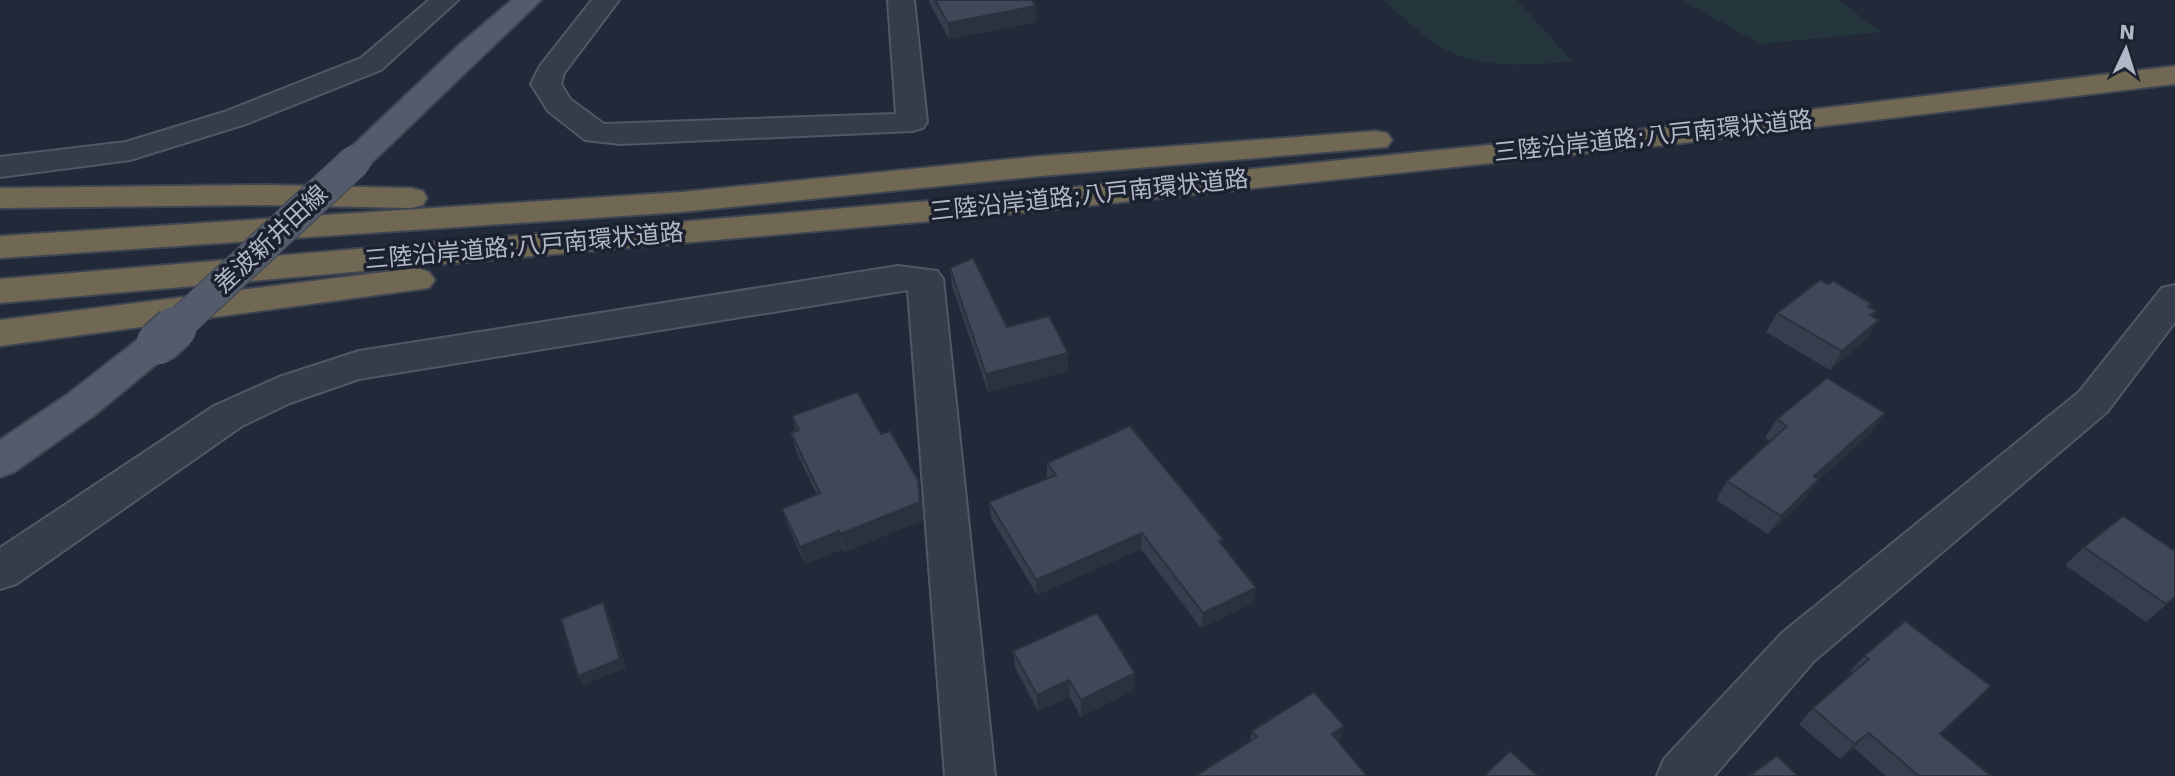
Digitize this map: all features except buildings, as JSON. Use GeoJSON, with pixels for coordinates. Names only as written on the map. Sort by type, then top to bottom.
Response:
{"type":"FeatureCollection","features":[{"type":"Feature","properties":{"kind":"highway","name":"三陸沿岸道路;八戸南環状道路"},"geometry":{"type":"LineString","coordinates":[[0,247],[681,202],[1041,166],[1685,116],[2175,73]]}},
{"type":"Feature","properties":{"kind":"highway","name":"三陸沿岸道路;八戸南環状道路"},"geometry":{"type":"LineString","coordinates":[[0,291],[999,205],[1674,135],[2175,73]]}},
{"type":"Feature","properties":{"kind":"highway"},"geometry":{"type":"LineString","coordinates":[[0,198],[266,195],[681,202]]}},
{"type":"Feature","properties":{"kind":"highway"},"geometry":{"type":"LineString","coordinates":[[0,333],[999,205]]}},
{"type":"Feature","properties":{"kind":"main road","name":"差波新井田線"},"geometry":{"type":"LineString","coordinates":[[0,461],[82,404],[158,343],[355,161],[469,51],[528,0]]}},
{"type":"Feature","properties":{"kind":"street"},"geometry":{"type":"LineString","coordinates":[[0,167],[130,151],[235,118],[371,64],[445,0]]}},
{"type":"Feature","properties":{"kind":"street"},"geometry":{"type":"LineString","coordinates":[[606,0],[550,72],[546,84],[559,105],[596,133],[621,135],[912,122],[901,0]]}},
{"type":"Feature","properties":{"kind":"street"},"geometry":{"type":"LineString","coordinates":[[0,571],[228,416],[268,395],[307,380],[359,365],[898,278],[925,279],[970,776]]}},
{"type":"Feature","properties":{"kind":"street"},"geometry":{"type":"LineString","coordinates":[[1682,776],[1798,647],[2093,402],[2175,297]]}},
{"type":"Feature","properties":{"kind":"shaded area"},"geometry":{"type":"Polygon","coordinates":[[[1383,0],[1517,0],[1572,61],[1506,64],[1472,60],[1443,48],[1412,26],[1383,0]]]}},
{"type":"Feature","properties":{"kind":"shaded area"},"geometry":{"type":"Polygon","coordinates":[[[1682,0],[1838,0],[1882,32],[1760,44],[1682,0]]]}}]}
